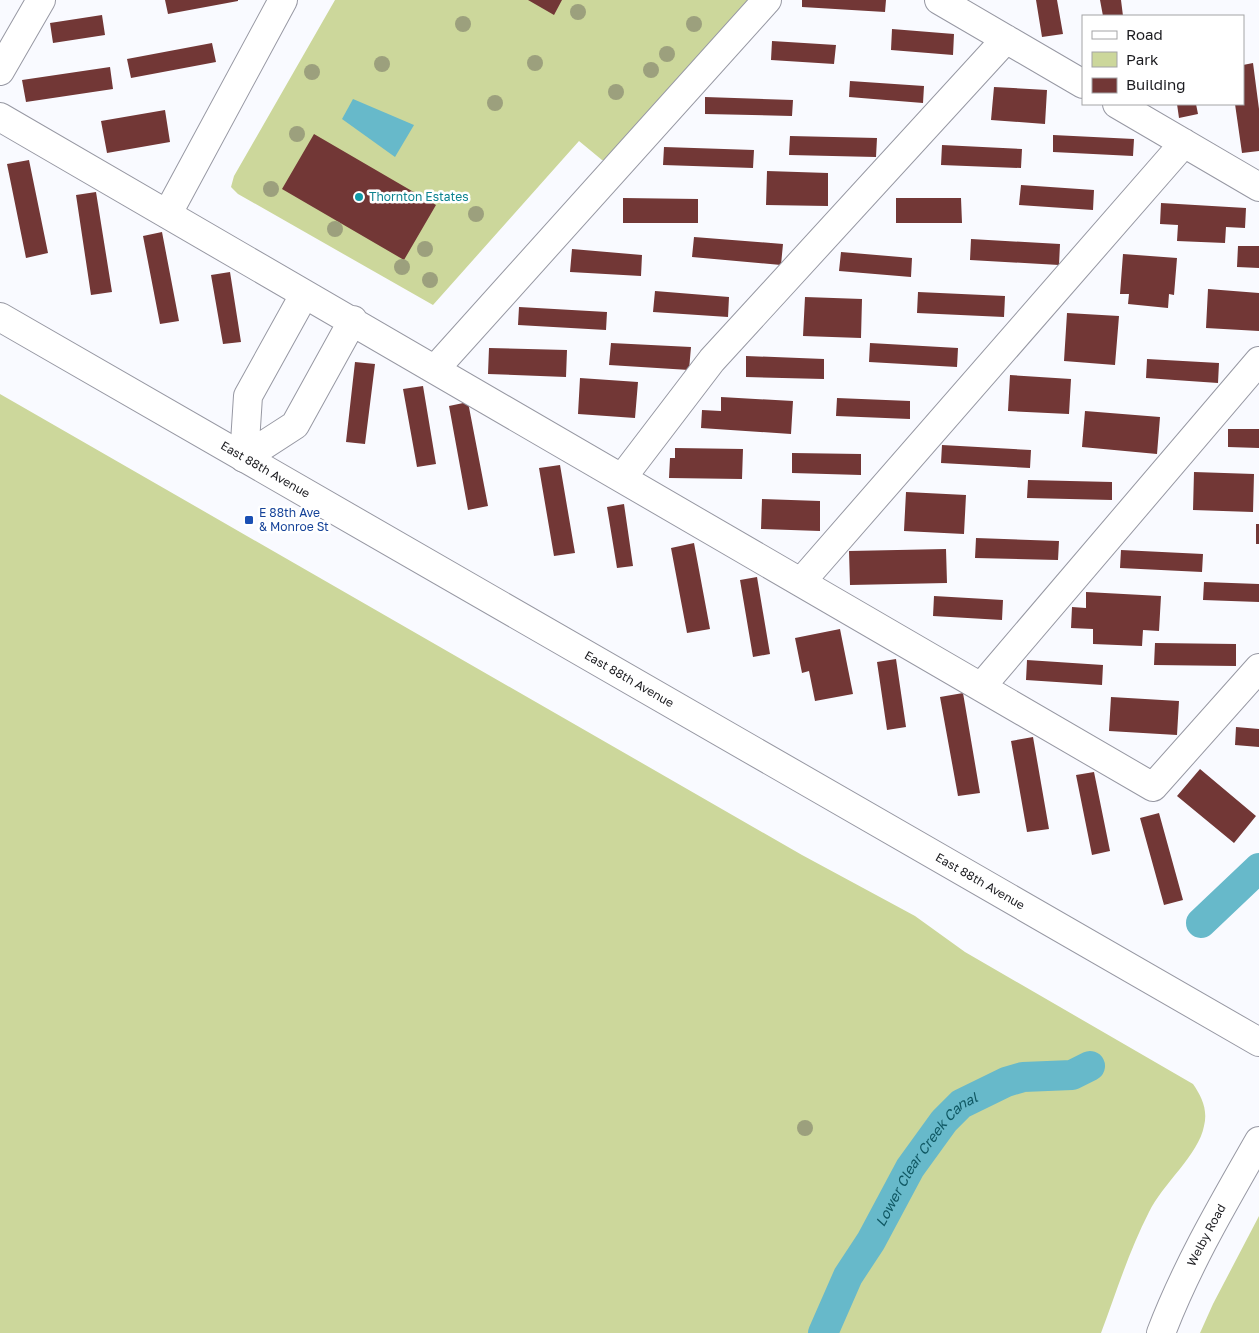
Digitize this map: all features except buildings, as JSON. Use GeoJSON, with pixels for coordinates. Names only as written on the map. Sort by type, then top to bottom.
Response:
{"type":"FeatureCollection","features":[{"type":"Feature","properties":{"kind":"street"},"geometry":{"type":"LineString","coordinates":[[0,71],[41,0]]}},
{"type":"Feature","properties":{"kind":"street"},"geometry":{"type":"LineString","coordinates":[[168,213],[282,0]]}},
{"type":"Feature","properties":{"kind":"street"},"geometry":{"type":"LineString","coordinates":[[436,368],[767,0]]}},
{"type":"Feature","properties":{"kind":"street"},"geometry":{"type":"LineString","coordinates":[[939,0],[1082,83]]}},
{"type":"Feature","properties":{"kind":"street"},"geometry":{"type":"LineString","coordinates":[[622,478],[712,360],[1006,39]]}},
{"type":"Feature","properties":{"kind":"street"},"geometry":{"type":"LineString","coordinates":[[1119,105],[1259,187]]}},
{"type":"Feature","properties":{"kind":"street"},"geometry":{"type":"LineString","coordinates":[[0,117],[168,213],[304,295],[353,320],[436,368],[1153,787],[1259,668]]}},
{"type":"Feature","properties":{"kind":"street"},"geometry":{"type":"LineString","coordinates":[[801,582],[1184,143]]}},
{"type":"Feature","properties":{"kind":"street"},"geometry":{"type":"LineString","coordinates":[[244,458],[248,396],[304,295]]}},
{"type":"Feature","properties":{"kind":"street","name":"East 88th Avenue"},"geometry":{"type":"LineString","coordinates":[[0,317],[1259,1042]]}},
{"type":"Feature","properties":{"kind":"street"},"geometry":{"type":"LineString","coordinates":[[244,458],[295,425],[353,320]]}},
{"type":"Feature","properties":{"kind":"street"},"geometry":{"type":"LineString","coordinates":[[981,687],[1259,361]]}},
{"type":"Feature","properties":{"kind":"street","name":"Welby Road"},"geometry":{"type":"LineString","coordinates":[[1161,1333],[1177,1291],[1206,1234],[1259,1141]]}},
{"type":"Feature","properties":{"kind":"green space"},"geometry":{"type":"Polygon","coordinates":[[[335,0],[749,0],[607,160],[602,160],[579,141],[433,305],[238,194],[231,187],[234,176],[335,0]]]}},
{"type":"Feature","properties":{"kind":"green space"},"geometry":{"type":"Polygon","coordinates":[[[0,394],[802,855],[915,916],[965,952],[1193,1084],[1205,1109],[1205,1120],[1201,1137],[1149,1212],[1129,1257],[1101,1333],[0,1333],[0,394]]]}},
{"type":"Feature","properties":{"kind":"green space"},"geometry":{"type":"Polygon","coordinates":[[[1259,1216],[1259,1333],[1200,1333],[1213,1304],[1259,1216]]]}},
{"type":"Feature","properties":{"kind":"water"},"geometry":{"type":"Polygon","coordinates":[[[353,99],[414,125],[395,157],[342,119],[353,99]]]}},
{"type":"Feature","properties":{"kind":"waterway","name":"Lower Clear Creek Canal"},"geometry":{"type":"LineString","coordinates":[[1201,923],[1259,868]]}},
{"type":"Feature","properties":{"kind":"waterway","name":"Lower Clear Creek Canal"},"geometry":{"type":"LineString","coordinates":[[823,1333],[848,1276],[871,1241],[910,1168],[944,1121],[961,1104],[1006,1082],[1023,1077],[1072,1075],[1090,1066]]}},
{"type":"Feature","properties":{"kind":"place","name":"Thornton Estates"},"geometry":{"type":"Point","coordinates":[359,197]}},
{"type":"Feature","properties":{"kind":"place","name":"E 88th Ave & Monroe St"},"geometry":{"type":"Point","coordinates":[249,520]}}]}
